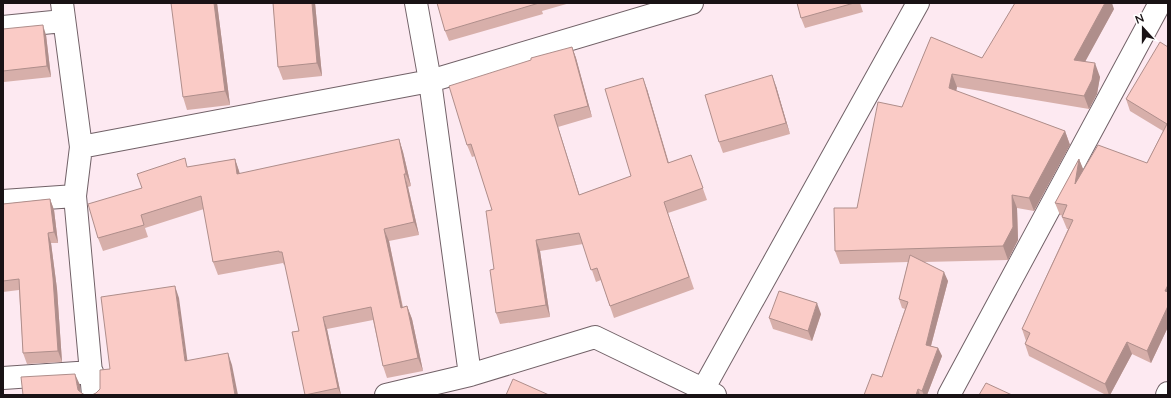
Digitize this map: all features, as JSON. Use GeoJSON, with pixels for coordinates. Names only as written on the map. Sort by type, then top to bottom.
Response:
{"type":"FeatureCollection","features":[{"type":"Feature","properties":{"kind":"street"},"geometry":{"type":"LineString","coordinates":[[416,3],[430,81],[470,375]]}},
{"type":"Feature","properties":{"kind":"street"},"geometry":{"type":"LineString","coordinates":[[81,147],[430,81],[692,3]]}},
{"type":"Feature","properties":{"kind":"street"},"geometry":{"type":"LineString","coordinates":[[386,395],[470,375],[595,337],[706,393],[918,3]]}},
{"type":"Feature","properties":{"kind":"street"},"geometry":{"type":"LineString","coordinates":[[949,395],[1157,9]]}},
{"type":"Feature","properties":{"kind":"street"},"geometry":{"type":"LineString","coordinates":[[3,27],[62,12],[81,147],[75,196],[93,395]]}},
{"type":"Feature","properties":{"kind":"street"},"geometry":{"type":"LineString","coordinates":[[3,201],[75,196]]}},
{"type":"Feature","properties":{"kind":"street"},"geometry":{"type":"LineString","coordinates":[[3,378],[92,372]]}},
{"type":"Feature","properties":{"kind":"building"},"geometry":{"type":"Polygon","coordinates":[[[171,3],[214,3],[225,91],[183,97],[171,3]]]}},
{"type":"Feature","properties":{"kind":"building"},"geometry":{"type":"Polygon","coordinates":[[[273,3],[312,3],[317,63],[278,67],[273,3]]]}},
{"type":"Feature","properties":{"kind":"building"},"geometry":{"type":"Polygon","coordinates":[[[437,3],[539,3],[445,31],[437,3]]]}},
{"type":"Feature","properties":{"kind":"building"},"geometry":{"type":"Polygon","coordinates":[[[797,3],[854,3],[801,18],[797,3]]]}},
{"type":"Feature","properties":{"kind":"building"},"geometry":{"type":"Polygon","coordinates":[[[1015,3],[1105,3],[1074,60],[1095,63],[1092,80],[1084,96],[952,74],[949,88],[1065,131],[1029,198],[1012,195],[1013,227],[1003,246],[835,251],[834,208],[857,208],[878,102],[902,107],[931,37],[982,58],[1015,3]]]}},
{"type":"Feature","properties":{"kind":"building"},"geometry":{"type":"Polygon","coordinates":[[[43,25],[47,66],[3,71],[3,29],[43,25]]]}},
{"type":"Feature","properties":{"kind":"building"},"geometry":{"type":"Polygon","coordinates":[[[1160,42],[1168,47],[1168,285],[1165,291],[1168,292],[1168,306],[1147,351],[1127,342],[1105,384],[1025,344],[1030,333],[1022,329],[1073,220],[1062,217],[1067,205],[1055,203],[1079,159],[1075,184],[1098,145],[1147,163],[1167,124],[1126,99],[1160,42]]]}},
{"type":"Feature","properties":{"kind":"building"},"geometry":{"type":"Polygon","coordinates":[[[572,47],[588,106],[554,115],[579,195],[631,176],[605,89],[643,78],[668,163],[691,155],[703,188],[664,202],[689,277],[610,306],[597,268],[591,270],[579,233],[536,240],[546,305],[496,313],[490,270],[494,269],[486,211],[492,210],[471,144],[467,145],[449,86],[531,60],[531,58],[572,47]]]}},
{"type":"Feature","properties":{"kind":"building"},"geometry":{"type":"Polygon","coordinates":[[[772,75],[786,123],[719,142],[705,95],[772,75]]]}},
{"type":"Feature","properties":{"kind":"building"},"geometry":{"type":"Polygon","coordinates":[[[399,139],[406,174],[404,174],[414,222],[384,229],[401,308],[407,306],[418,358],[383,366],[371,307],[323,317],[338,388],[305,395],[292,332],[299,331],[282,252],[279,251],[213,262],[201,196],[141,215],[144,225],[98,238],[88,204],[142,188],[137,174],[185,158],[187,167],[235,159],[237,174],[399,139]]]}},
{"type":"Feature","properties":{"kind":"building"},"geometry":{"type":"Polygon","coordinates":[[[50,199],[54,232],[48,233],[58,351],[23,353],[19,279],[3,281],[3,204],[50,199]]]}},
{"type":"Feature","properties":{"kind":"building"},"geometry":{"type":"Polygon","coordinates":[[[910,255],[944,272],[926,345],[938,348],[922,391],[918,389],[916,395],[864,395],[872,374],[882,377],[908,302],[899,299],[910,255]]]}},
{"type":"Feature","properties":{"kind":"building"},"geometry":{"type":"Polygon","coordinates":[[[175,286],[185,361],[228,353],[235,395],[92,395],[100,389],[100,370],[110,369],[101,297],[175,286]]]}},
{"type":"Feature","properties":{"kind":"building"},"geometry":{"type":"Polygon","coordinates":[[[779,291],[817,303],[808,331],[769,318],[779,291]]]}},
{"type":"Feature","properties":{"kind":"building"},"geometry":{"type":"Polygon","coordinates":[[[75,374],[78,390],[86,395],[23,395],[21,377],[75,374]]]}},
{"type":"Feature","properties":{"kind":"building"},"geometry":{"type":"Polygon","coordinates":[[[513,379],[549,395],[506,395],[513,379]]]}},
{"type":"Feature","properties":{"kind":"building"},"geometry":{"type":"Polygon","coordinates":[[[986,383],[1012,395],[979,395],[986,383]]]}}]}
